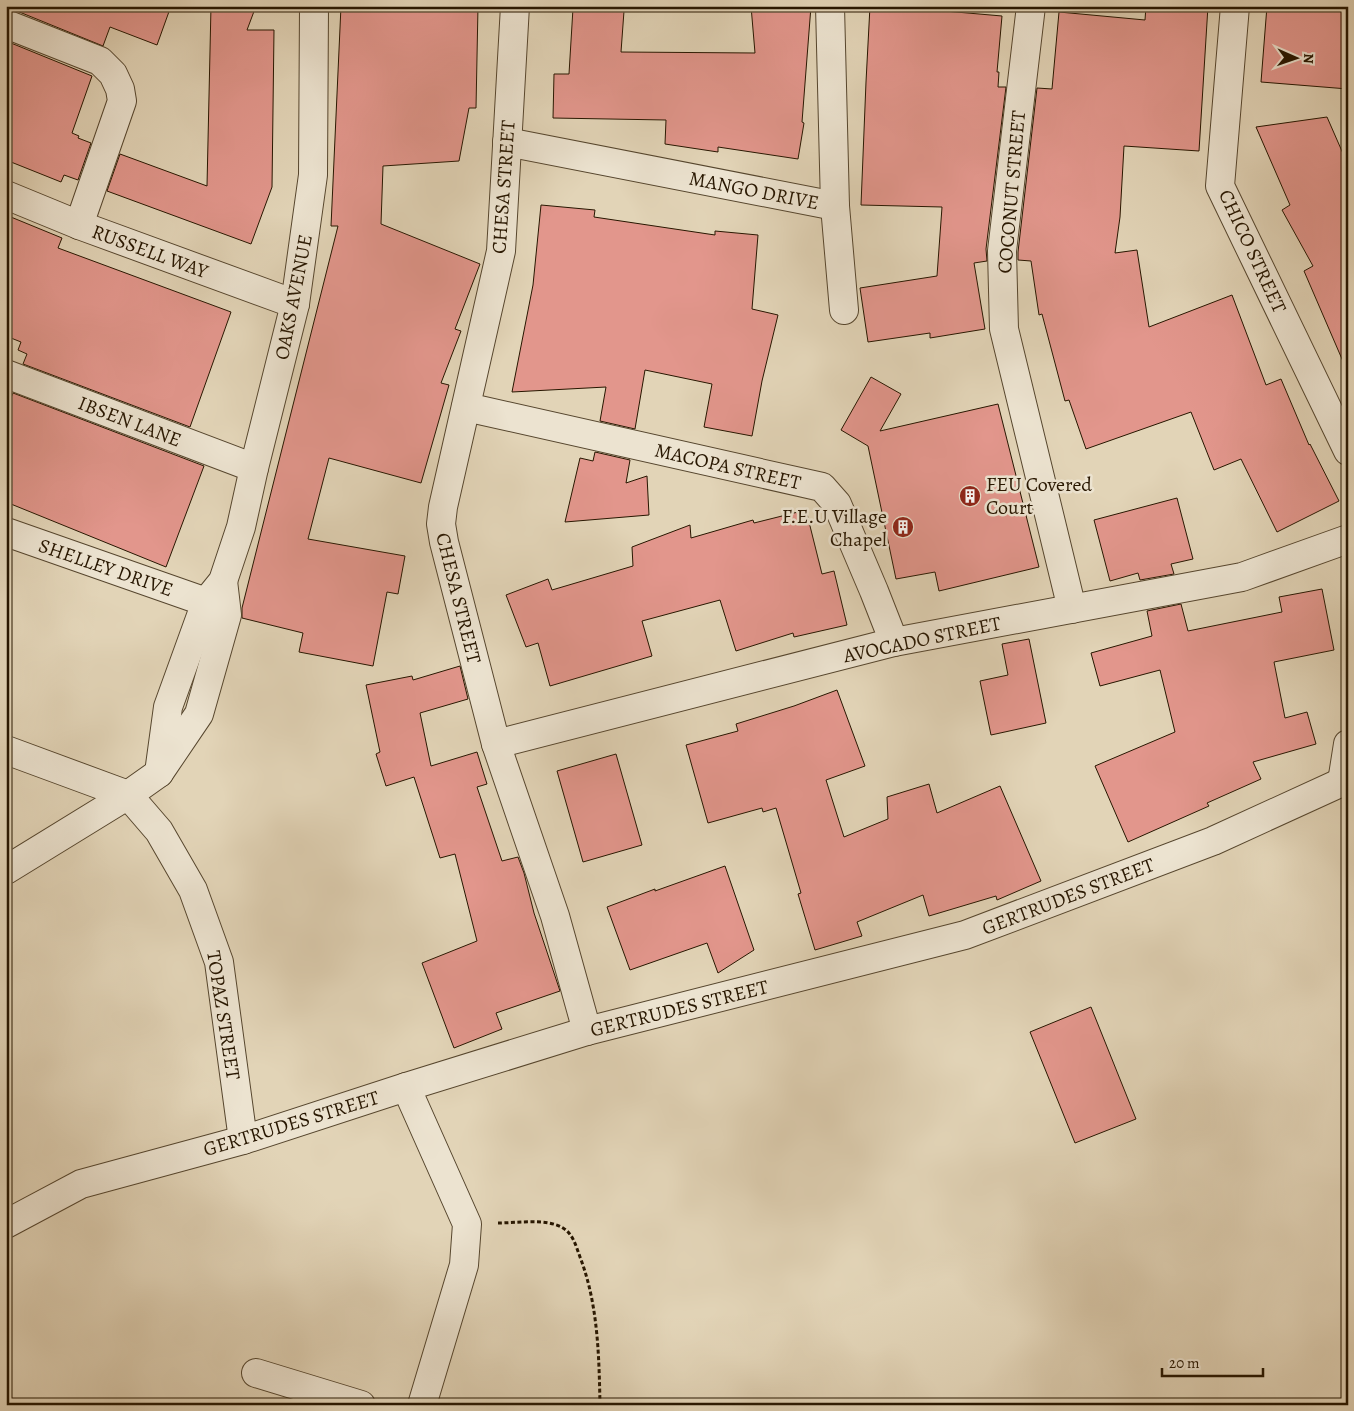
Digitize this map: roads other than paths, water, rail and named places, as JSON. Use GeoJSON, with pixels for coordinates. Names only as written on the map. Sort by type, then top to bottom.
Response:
{"type":"FeatureCollection","features":[{"type":"Feature","properties":{"kind":"street","name":"OAKS AVENUE"},"geometry":{"type":"LineString","coordinates":[[159,773],[168,707],[206,602],[223,582],[241,527],[295,304],[313,175],[314,6]]}},
{"type":"Feature","properties":{"kind":"street","name":"CHESA STREET"},"geometry":{"type":"LineString","coordinates":[[515,6],[501,251],[443,507],[441,524],[496,744],[555,916],[587,1031]]}},
{"type":"Feature","properties":{"kind":"street","name":"MANGO DRIVE"},"geometry":{"type":"LineString","coordinates":[[507,142],[835,206],[830,6]]}},
{"type":"Feature","properties":{"kind":"street","name":"COCONUT STREET"},"geometry":{"type":"LineString","coordinates":[[1031,6],[1002,251],[1004,329],[1072,610]]}},
{"type":"Feature","properties":{"kind":"street","name":"CHICO STREET"},"geometry":{"type":"LineString","coordinates":[[1235,6],[1220,186],[1348,452]]}},
{"type":"Feature","properties":{"kind":"street"},"geometry":{"type":"LineString","coordinates":[[6,24],[100,61],[113,74],[120,88],[122,101],[79,224]]}},
{"type":"Feature","properties":{"kind":"street","name":"RUSSELL WAY"},"geometry":{"type":"LineString","coordinates":[[6,195],[295,304]]}},
{"type":"Feature","properties":{"kind":"street"},"geometry":{"type":"LineString","coordinates":[[835,206],[844,310]]}},
{"type":"Feature","properties":{"kind":"street","name":"IBSEN LANE"},"geometry":{"type":"LineString","coordinates":[[6,374],[254,468]]}},
{"type":"Feature","properties":{"kind":"street","name":"MACOPA STREET"},"geometry":{"type":"LineString","coordinates":[[466,407],[822,487],[837,504],[894,642]]}},
{"type":"Feature","properties":{"kind":"street","name":"SHELLEY DRIVE"},"geometry":{"type":"LineString","coordinates":[[6,532],[206,602]]}},
{"type":"Feature","properties":{"kind":"street","name":"AVOCADO STREET"},"geometry":{"type":"LineString","coordinates":[[496,744],[894,642],[1242,577],[1348,538]]}},
{"type":"Feature","properties":{"kind":"street","name":"OAKS AVENUE"},"geometry":{"type":"LineString","coordinates":[[6,870],[128,795],[159,773],[199,714],[227,615],[223,582]]}},
{"type":"Feature","properties":{"kind":"street"},"geometry":{"type":"LineString","coordinates":[[1345,780],[1348,744]]}},
{"type":"Feature","properties":{"kind":"street"},"geometry":{"type":"LineString","coordinates":[[6,750],[128,795]]}},
{"type":"Feature","properties":{"kind":"street","name":"GERTRUDES STREET"},"geometry":{"type":"LineString","coordinates":[[6,1224],[81,1184],[243,1140],[587,1031],[965,935],[1213,841],[1345,780]]}},
{"type":"Feature","properties":{"kind":"street","name":"TOPAZ STREET"},"geometry":{"type":"LineString","coordinates":[[128,795],[159,831],[193,890],[219,962],[243,1140]]}},
{"type":"Feature","properties":{"kind":"street"},"geometry":{"type":"LineString","coordinates":[[406,1087],[467,1224],[464,1266],[422,1405]]}},
{"type":"Feature","properties":{"kind":"street"},"geometry":{"type":"LineString","coordinates":[[256,1373],[361,1405]]}},
{"type":"Feature","properties":{"kind":"place","name":"FEU Covered Court"},"geometry":{"type":"Point","coordinates":[970,496]}},
{"type":"Feature","properties":{"kind":"place","name":"F.E.U Village Chapel"},"geometry":{"type":"Point","coordinates":[903,527]}}]}
